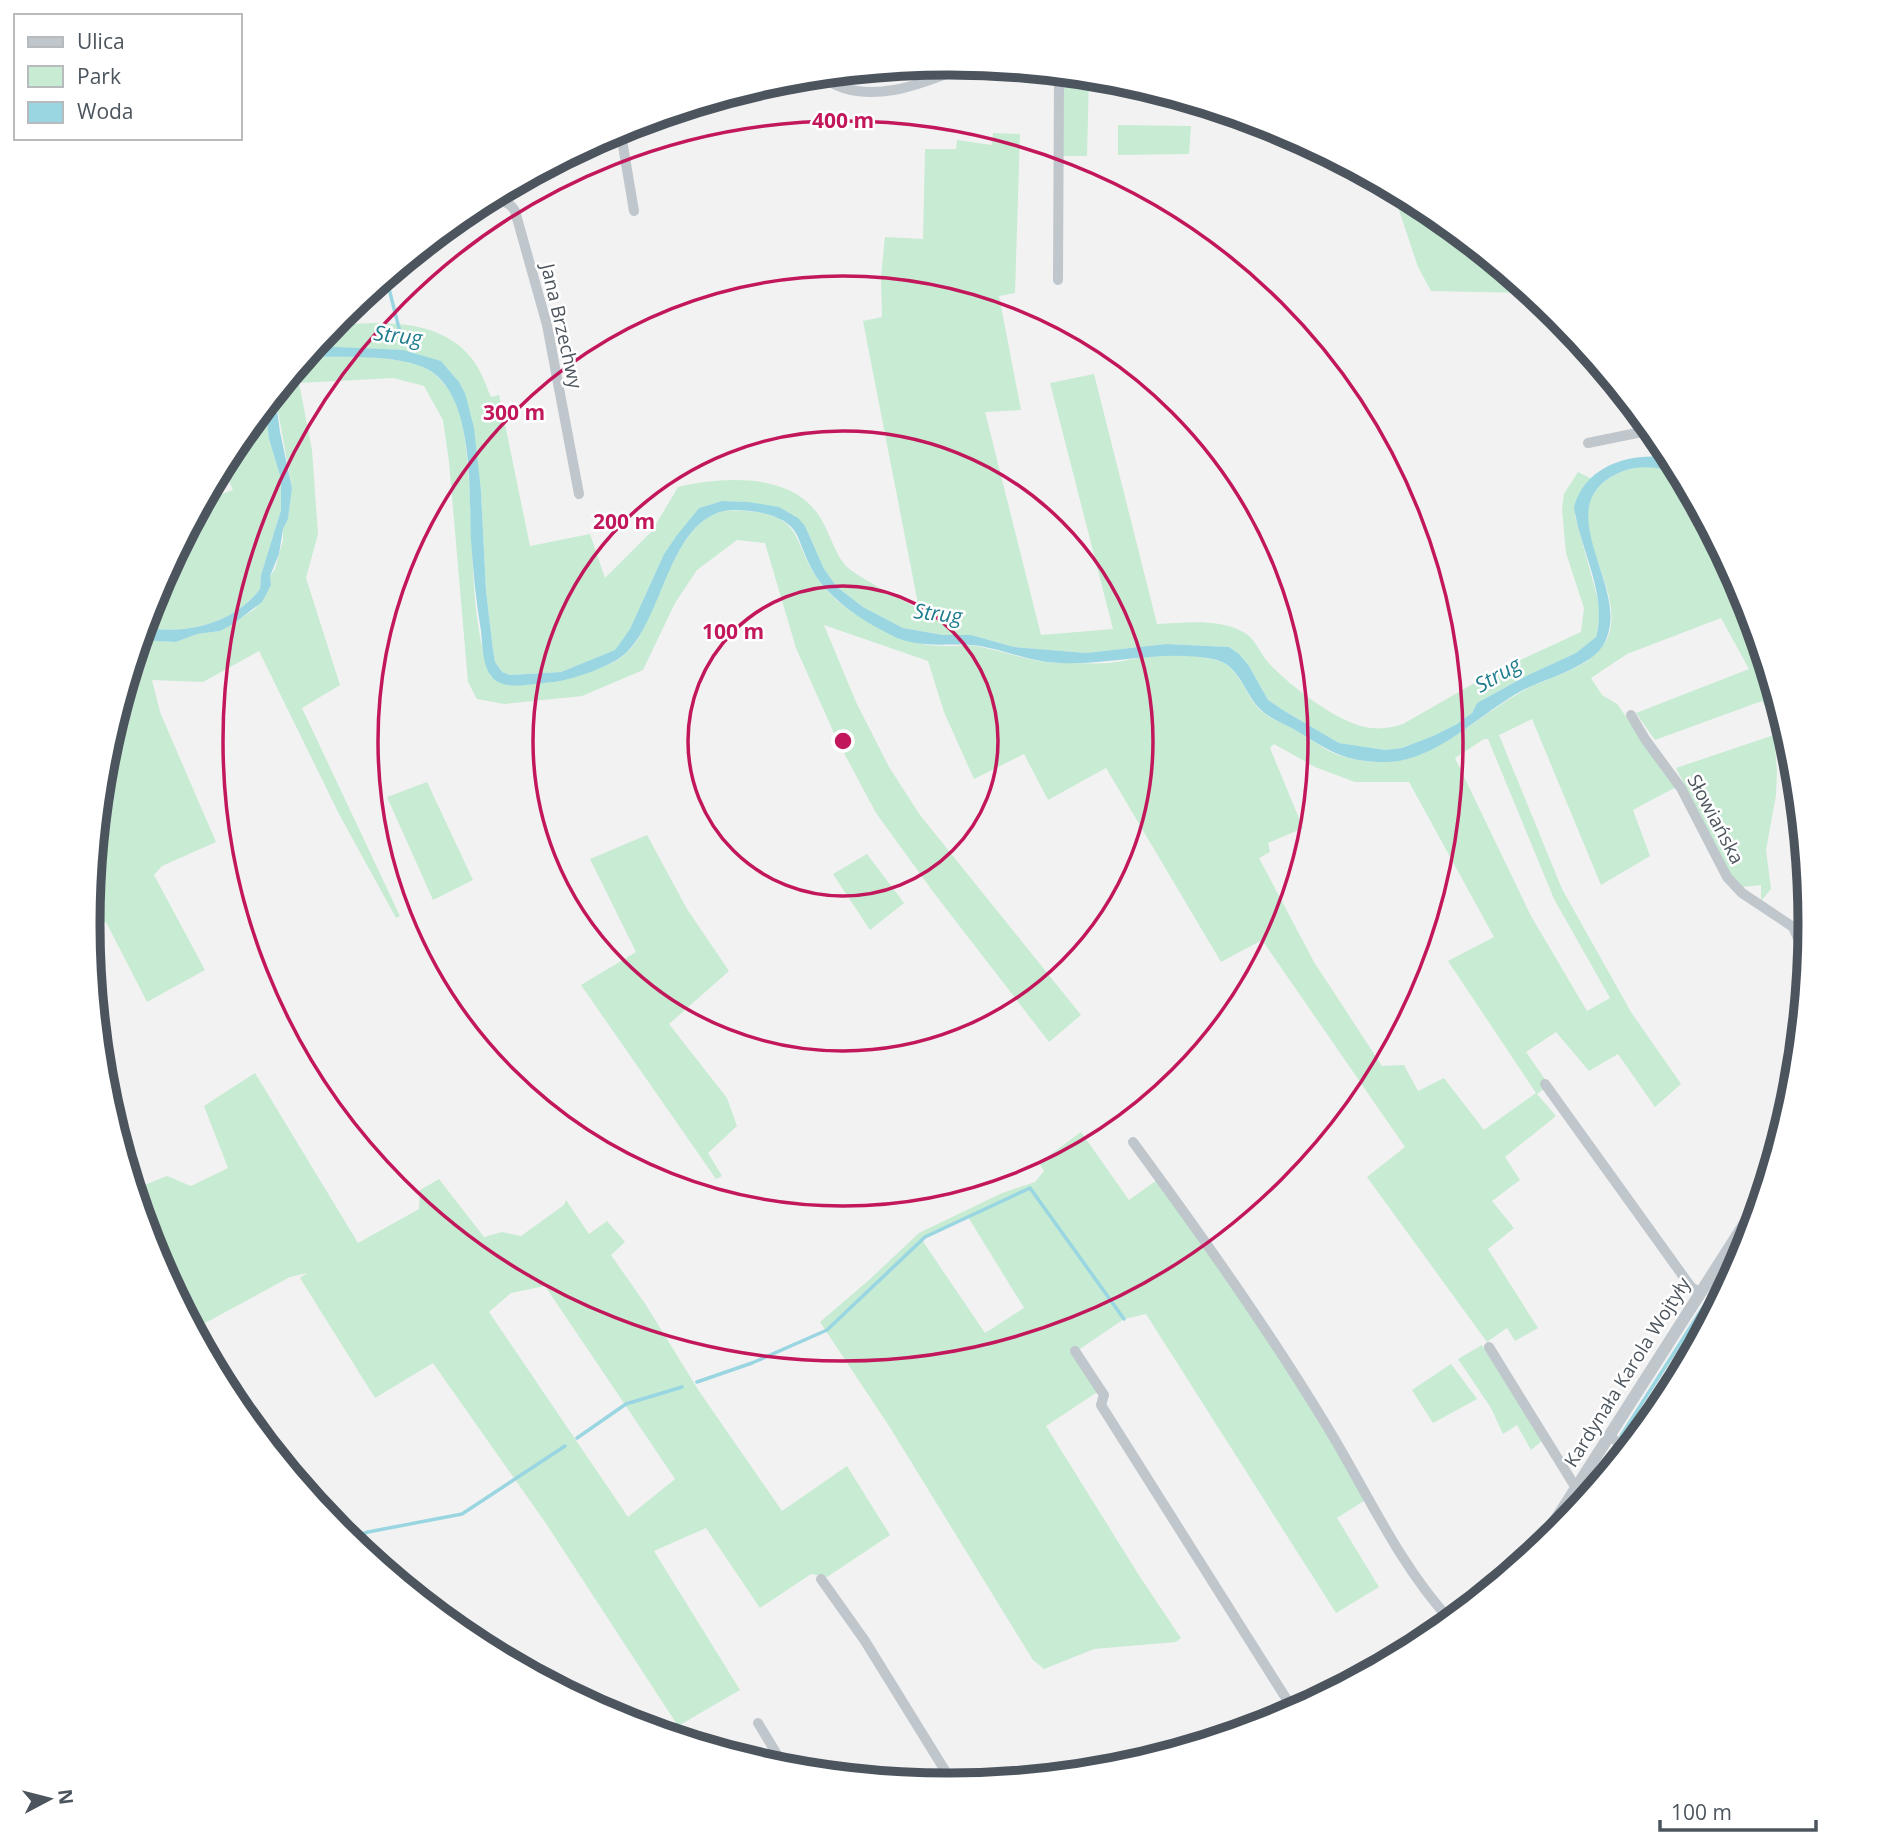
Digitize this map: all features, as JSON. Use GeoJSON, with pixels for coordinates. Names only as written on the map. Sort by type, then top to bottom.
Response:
{"type":"FeatureCollection","features":[{"type":"Feature","properties":{"kind":"street"},"geometry":{"type":"LineString","coordinates":[[833,84],[857,93],[872,92],[919,83],[940,75]]}},
{"type":"Feature","properties":{"kind":"street"},"geometry":{"type":"LineString","coordinates":[[1058,280],[1059,83]]}},
{"type":"Feature","properties":{"kind":"street"},"geometry":{"type":"LineString","coordinates":[[622,141],[634,211]]}},
{"type":"Feature","properties":{"kind":"street","name":"Jana Brzechwy"},"geometry":{"type":"LineString","coordinates":[[506,201],[515,211],[547,326],[579,494]]}},
{"type":"Feature","properties":{"kind":"street"},"geometry":{"type":"LineString","coordinates":[[1588,443],[1641,433]]}},
{"type":"Feature","properties":{"kind":"street","name":"Słowiańska"},"geometry":{"type":"LineString","coordinates":[[1631,715],[1682,788],[1727,877],[1742,893],[1793,927],[1798,937]]}},
{"type":"Feature","properties":{"kind":"street"},"geometry":{"type":"LineString","coordinates":[[1545,1084],[1691,1287],[1700,1293]]}},
{"type":"Feature","properties":{"kind":"street"},"geometry":{"type":"LineString","coordinates":[[1133,1143],[1214,1252],[1267,1330],[1397,1547],[1444,1613]]}},
{"type":"Feature","properties":{"kind":"street","name":"Kardynała Karola Wojtyły"},"geometry":{"type":"LineString","coordinates":[[1561,1511],[1740,1232]]}},
{"type":"Feature","properties":{"kind":"street"},"geometry":{"type":"LineString","coordinates":[[1728,1250],[1731,1253]]}},
{"type":"Feature","properties":{"kind":"street"},"geometry":{"type":"LineString","coordinates":[[1489,1347],[1576,1488]]}},
{"type":"Feature","properties":{"kind":"street"},"geometry":{"type":"LineString","coordinates":[[1075,1351],[1104,1395],[1101,1405],[1287,1702]]}},
{"type":"Feature","properties":{"kind":"street"},"geometry":{"type":"LineString","coordinates":[[1609,1436],[1620,1444]]}},
{"type":"Feature","properties":{"kind":"street"},"geometry":{"type":"LineString","coordinates":[[821,1579],[865,1641],[947,1773]]}},
{"type":"Feature","properties":{"kind":"street"},"geometry":{"type":"LineString","coordinates":[[758,1723],[777,1755]]}},
{"type":"Feature","properties":{"kind":"green space"},"geometry":{"type":"Polygon","coordinates":[[[1060,83],[1089,88],[1087,156],[1060,156],[1060,83]]]}},
{"type":"Feature","properties":{"kind":"green space"},"geometry":{"type":"Polygon","coordinates":[[[1118,125],[1191,126],[1189,154],[1118,155],[1118,125]]]}},
{"type":"Feature","properties":{"kind":"green space"},"geometry":{"type":"Polygon","coordinates":[[[993,133],[1020,134],[1015,293],[999,296],[1021,410],[985,412],[1041,635],[1113,629],[1050,383],[1094,374],[1157,624],[1201,622],[1223,625],[1243,632],[1287,680],[1326,710],[1370,728],[1403,724],[1492,673],[1581,632],[1584,608],[1566,553],[1562,509],[1564,494],[1578,472],[1592,479],[1576,501],[1575,516],[1597,596],[1600,614],[1596,637],[1576,653],[1477,703],[1472,713],[1433,736],[1402,748],[1385,750],[1339,743],[1268,700],[1249,666],[1229,647],[1166,644],[1086,653],[1014,647],[971,635],[943,635],[903,628],[863,607],[837,587],[824,569],[805,526],[788,512],[748,502],[722,501],[699,508],[677,535],[664,554],[630,629],[615,650],[561,672],[510,675],[502,672],[495,662],[493,650],[486,591],[481,491],[465,393],[441,361],[327,347],[348,325],[389,323],[428,330],[446,337],[462,348],[475,363],[491,397],[499,395],[530,546],[590,534],[605,578],[652,531],[678,487],[731,480],[769,484],[802,497],[814,509],[845,565],[919,609],[863,321],[882,317],[881,276],[885,237],[923,239],[925,149],[956,149],[957,140],[992,145],[993,133]]]}},
{"type":"Feature","properties":{"kind":"green space"},"geometry":{"type":"Polygon","coordinates":[[[1397,203],[1466,251],[1516,293],[1431,291],[1418,267],[1397,203]]]}},
{"type":"Feature","properties":{"kind":"green space"},"geometry":{"type":"Polygon","coordinates":[[[318,357],[366,357],[411,363],[428,370],[446,386],[461,421],[469,481],[476,607],[479,632],[491,677],[577,673],[594,670],[623,656],[638,638],[676,558],[694,530],[705,519],[717,513],[756,512],[771,515],[790,527],[809,565],[826,590],[863,619],[892,635],[923,644],[976,646],[1051,662],[1109,663],[1170,654],[1212,659],[1229,666],[1235,672],[1253,702],[1267,715],[1327,750],[1351,759],[1387,762],[1429,751],[1521,692],[1580,665],[1600,650],[1607,639],[1612,618],[1609,596],[1588,527],[1589,506],[1598,488],[1619,473],[1634,468],[1665,469],[1710,549],[1733,599],[1753,651],[1771,714],[1762,701],[1655,740],[1636,713],[1749,669],[1721,618],[1627,654],[1591,678],[1602,695],[1617,704],[1676,787],[1633,810],[1650,856],[1601,885],[1532,719],[1499,735],[1562,889],[1631,1012],[1681,1084],[1655,1107],[1618,1054],[1589,1071],[1556,1032],[1526,1052],[1549,1085],[1537,1094],[1556,1116],[1505,1157],[1520,1180],[1492,1201],[1514,1228],[1488,1249],[1538,1328],[1515,1341],[1507,1328],[1487,1342],[1367,1177],[1405,1147],[1262,940],[1221,962],[1106,768],[1048,800],[1024,754],[974,779],[944,712],[928,661],[824,625],[856,702],[889,767],[920,815],[1081,1015],[1049,1042],[876,813],[837,740],[796,648],[765,543],[737,540],[697,570],[675,603],[643,670],[582,696],[504,704],[477,699],[468,682],[443,420],[424,386],[393,378],[299,383],[312,450],[318,534],[306,578],[340,685],[302,708],[400,916],[396,918],[339,814],[259,651],[203,682],[152,680],[160,712],[216,842],[162,866],[154,875],[205,970],[147,1002],[106,922],[100,924],[108,813],[129,704],[149,641],[176,642],[197,634],[220,631],[255,609],[271,585],[270,576],[275,569],[283,540],[292,488],[277,406],[318,357]],[[1488,739],[1455,758],[1531,916],[1587,1011],[1610,998],[1554,899],[1488,739]],[[1274,744],[1270,748],[1303,828],[1268,843],[1270,852],[1259,858],[1314,962],[1382,1066],[1404,1065],[1418,1091],[1444,1078],[1484,1130],[1536,1093],[1448,961],[1494,937],[1409,782],[1355,782],[1315,767],[1274,744]]]}},
{"type":"Feature","properties":{"kind":"green space"},"geometry":{"type":"Polygon","coordinates":[[[267,420],[269,439],[281,479],[281,510],[261,575],[260,589],[237,611],[208,624],[175,630],[154,628],[188,549],[214,500],[217,496],[233,490],[228,478],[267,420]]]}},
{"type":"Feature","properties":{"kind":"green space"},"geometry":{"type":"Polygon","coordinates":[[[1774,735],[1776,795],[1766,850],[1771,889],[1761,901],[1761,885],[1743,887],[1731,875],[1676,768],[1774,735]]]}},
{"type":"Feature","properties":{"kind":"green space"},"geometry":{"type":"Polygon","coordinates":[[[427,782],[473,880],[433,900],[387,797],[427,782]]]}},
{"type":"Feature","properties":{"kind":"green space"},"geometry":{"type":"Polygon","coordinates":[[[647,835],[687,909],[729,971],[669,1024],[727,1098],[737,1126],[708,1153],[722,1176],[716,1179],[581,985],[636,952],[590,859],[647,835]]]}},
{"type":"Feature","properties":{"kind":"green space"},"geometry":{"type":"Polygon","coordinates":[[[867,854],[904,903],[870,930],[833,874],[867,854]]]}},
{"type":"Feature","properties":{"kind":"green space"},"geometry":{"type":"Polygon","coordinates":[[[255,1073],[358,1243],[419,1209],[420,1190],[439,1179],[484,1237],[502,1232],[521,1236],[564,1205],[566,1200],[589,1234],[607,1221],[625,1242],[611,1255],[646,1305],[699,1391],[782,1511],[847,1466],[890,1535],[827,1577],[811,1574],[760,1608],[706,1528],[654,1551],[740,1690],[678,1726],[547,1525],[433,1363],[375,1398],[300,1278],[307,1273],[290,1277],[202,1325],[165,1249],[142,1186],[167,1176],[191,1186],[228,1168],[204,1106],[255,1073]],[[545,1286],[511,1293],[489,1312],[628,1517],[675,1479],[545,1286]]]}},
{"type":"Feature","properties":{"kind":"green space"},"geometry":{"type":"Polygon","coordinates":[[[1081,1132],[1129,1200],[1157,1180],[1239,1294],[1367,1499],[1337,1518],[1379,1587],[1336,1613],[1146,1314],[1124,1319],[1074,1353],[1099,1391],[1046,1426],[1181,1638],[1176,1642],[1094,1649],[1044,1669],[1033,1660],[889,1426],[820,1322],[919,1233],[1002,1193],[1035,1182],[1044,1171],[1039,1163],[1081,1132]],[[968,1217],[922,1240],[985,1333],[1024,1308],[968,1217]]]}},
{"type":"Feature","properties":{"kind":"green space"},"geometry":{"type":"Polygon","coordinates":[[[1482,1345],[1542,1441],[1531,1450],[1517,1425],[1503,1434],[1491,1408],[1458,1359],[1482,1345]]]}},
{"type":"Feature","properties":{"kind":"green space"},"geometry":{"type":"Polygon","coordinates":[[[1451,1364],[1477,1399],[1433,1423],[1412,1390],[1451,1364]]]}},
{"type":"Feature","properties":{"kind":"water"},"geometry":{"type":"Polygon","coordinates":[[[328,347],[403,350],[441,361],[465,393],[474,428],[481,491],[486,591],[495,662],[502,672],[510,675],[561,672],[615,650],[630,629],[664,554],[699,508],[722,501],[748,502],[779,507],[798,518],[805,526],[824,569],[837,587],[863,607],[903,628],[943,635],[971,635],[1014,647],[1086,653],[1166,644],[1229,647],[1249,666],[1268,700],[1339,743],[1385,750],[1402,748],[1457,724],[1472,713],[1477,703],[1576,653],[1596,637],[1599,621],[1596,588],[1574,507],[1580,492],[1600,471],[1626,460],[1658,457],[1666,470],[1636,468],[1621,472],[1599,486],[1590,504],[1589,524],[1593,547],[1611,616],[1606,641],[1597,653],[1572,669],[1523,690],[1432,749],[1399,761],[1379,762],[1341,755],[1272,718],[1254,702],[1229,667],[1213,659],[1156,656],[1080,663],[1049,662],[982,646],[921,644],[901,639],[864,620],[832,595],[815,576],[797,535],[786,522],[750,511],[733,510],[712,515],[695,528],[682,546],[640,635],[622,657],[604,667],[572,678],[521,685],[503,684],[491,676],[483,654],[471,540],[469,472],[461,422],[454,400],[443,382],[427,369],[401,361],[368,357],[318,357],[328,347]]]}},
{"type":"Feature","properties":{"kind":"water"},"geometry":{"type":"Polygon","coordinates":[[[277,406],[292,488],[288,519],[270,576],[271,585],[262,602],[220,631],[197,634],[176,642],[149,641],[154,628],[192,628],[223,618],[237,611],[260,589],[261,575],[281,510],[281,479],[269,439],[267,420],[277,406]]]}},
{"type":"Feature","properties":{"kind":"waterway","name":"Strug"},"geometry":{"type":"LineString","coordinates":[[388,287],[400,332]]}},
{"type":"Feature","properties":{"kind":"waterway"},"geometry":{"type":"LineString","coordinates":[[697,1382],[752,1363],[827,1330],[925,1237],[1030,1188],[1124,1319]]}},
{"type":"Feature","properties":{"kind":"waterway"},"geometry":{"type":"LineString","coordinates":[[1621,1436],[1714,1290]]}},
{"type":"Feature","properties":{"kind":"waterway"},"geometry":{"type":"LineString","coordinates":[[577,1438],[626,1404],[682,1387]]}},
{"type":"Feature","properties":{"kind":"waterway"},"geometry":{"type":"LineString","coordinates":[[360,1535],[462,1514],[565,1446]]}},
{"type":"Feature","properties":{"kind":"waterway"},"geometry":{"type":"LineString","coordinates":[[1608,1458],[1615,1446]]}}]}
